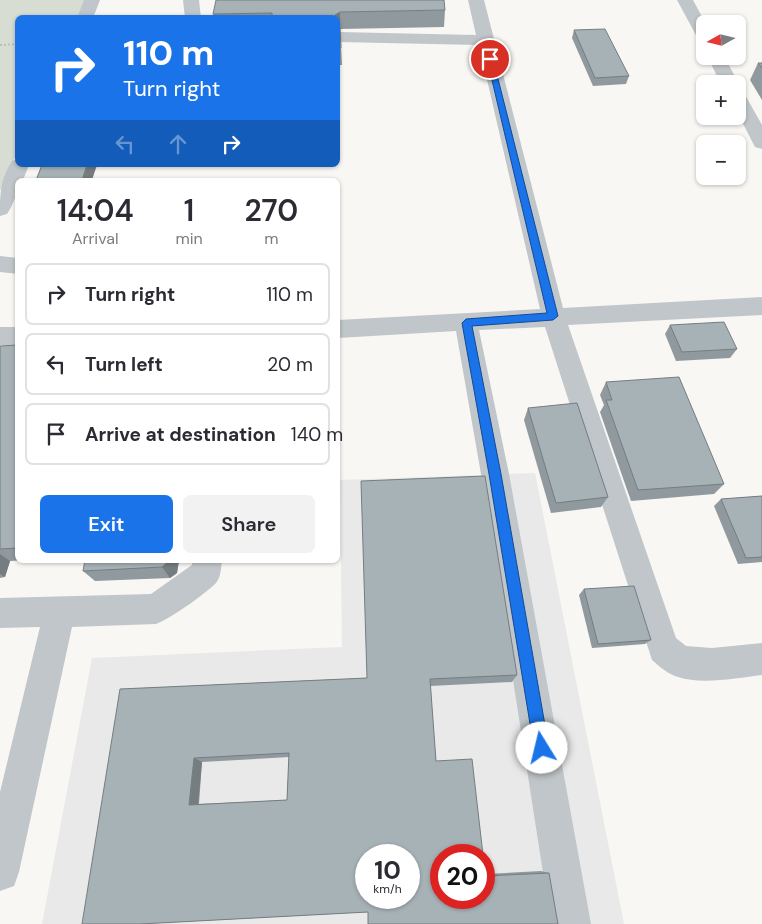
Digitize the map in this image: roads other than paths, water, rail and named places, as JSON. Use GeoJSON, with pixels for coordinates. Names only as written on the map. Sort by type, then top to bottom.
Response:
{"type":"FeatureCollection","features":[{"type":"Feature","properties":{"kind":"street"},"geometry":{"type":"LineString","coordinates":[[86,15],[92,0]]}},
{"type":"Feature","properties":{"kind":"street"},"geometry":{"type":"LineString","coordinates":[[191,0],[193,15]]}},
{"type":"Feature","properties":{"kind":"street"},"geometry":{"type":"LineString","coordinates":[[476,0],[553,316],[663,649],[681,662],[712,664],[762,660]]}},
{"type":"Feature","properties":{"kind":"street"},"geometry":{"type":"LineString","coordinates":[[685,0],[696,20]]}},
{"type":"Feature","properties":{"kind":"street"},"geometry":{"type":"LineString","coordinates":[[340,37],[485,40]]}},
{"type":"Feature","properties":{"kind":"street"},"geometry":{"type":"LineString","coordinates":[[746,112],[762,143]]}},
{"type":"Feature","properties":{"kind":"street"},"geometry":{"type":"LineString","coordinates":[[0,209],[18,167]]}},
{"type":"Feature","properties":{"kind":"street"},"geometry":{"type":"LineString","coordinates":[[0,264],[15,266]]}},
{"type":"Feature","properties":{"kind":"street"},"geometry":{"type":"LineString","coordinates":[[340,328],[466,323],[553,316],[762,306]]}},
{"type":"Feature","properties":{"kind":"street"},"geometry":{"type":"LineString","coordinates":[[466,323],[495,474],[571,924]]}},
{"type":"Feature","properties":{"kind":"street"},"geometry":{"type":"LineString","coordinates":[[0,336],[15,336]]}},
{"type":"Feature","properties":{"kind":"street"},"geometry":{"type":"LineString","coordinates":[[0,613],[156,610],[206,572],[207,563]]}},
{"type":"Feature","properties":{"kind":"street"},"geometry":{"type":"LineString","coordinates":[[0,872],[59,612]]}}]}
